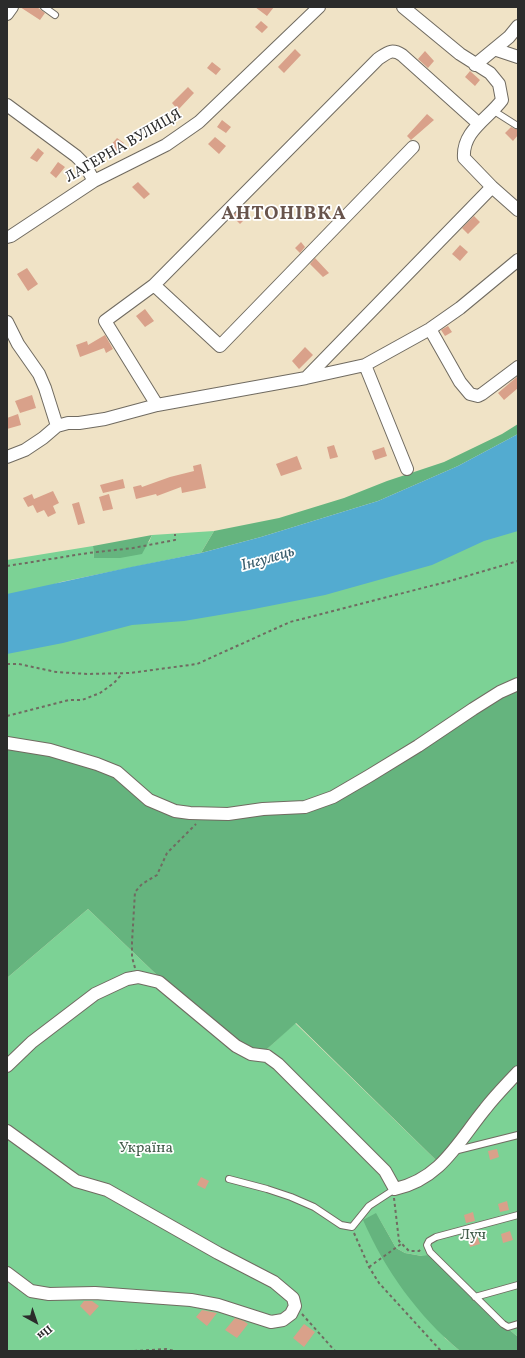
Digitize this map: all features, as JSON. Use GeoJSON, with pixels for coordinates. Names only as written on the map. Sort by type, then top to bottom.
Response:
{"type":"FeatureCollection","features":[{"type":"Feature","properties":{"kind":"street"},"geometry":{"type":"LineString","coordinates":[[7,14],[12,7]]}},
{"type":"Feature","properties":{"kind":"street","name":"ЛАГЕРНА ВУЛИЦЯ"},"geometry":{"type":"LineString","coordinates":[[7,237],[11,236],[94,182],[166,145],[199,122],[319,7]]}},
{"type":"Feature","properties":{"kind":"street"},"geometry":{"type":"LineString","coordinates":[[403,7],[460,54],[475,65],[490,73],[499,84],[502,100],[494,111],[467,139],[464,145],[464,158],[492,187],[518,210]]}},
{"type":"Feature","properties":{"kind":"street"},"geometry":{"type":"LineString","coordinates":[[475,65],[509,37],[518,26]]}},
{"type":"Feature","properties":{"kind":"street"},"geometry":{"type":"LineString","coordinates":[[494,49],[518,57]]}},
{"type":"Feature","properties":{"kind":"street"},"geometry":{"type":"LineString","coordinates":[[157,405],[105,321],[154,285],[378,59],[389,52],[397,52],[402,55],[480,124]]}},
{"type":"Feature","properties":{"kind":"street"},"geometry":{"type":"LineString","coordinates":[[7,105],[76,156],[85,165],[94,182]]}},
{"type":"Feature","properties":{"kind":"street"},"geometry":{"type":"LineString","coordinates":[[154,285],[220,346],[413,147]]}},
{"type":"Feature","properties":{"kind":"street"},"geometry":{"type":"LineString","coordinates":[[306,378],[492,187]]}},
{"type":"Feature","properties":{"kind":"street"},"geometry":{"type":"LineString","coordinates":[[7,457],[25,450],[57,426],[68,423],[105,419],[157,405],[306,378],[364,365],[430,328],[460,308],[518,260]]}},
{"type":"Feature","properties":{"kind":"street"},"geometry":{"type":"LineString","coordinates":[[7,322],[18,344],[39,374],[57,426]]}},
{"type":"Feature","properties":{"kind":"street"},"geometry":{"type":"LineString","coordinates":[[430,328],[460,382],[470,394],[478,396],[482,394],[518,367]]}},
{"type":"Feature","properties":{"kind":"street"},"geometry":{"type":"LineString","coordinates":[[364,365],[407,469]]}},
{"type":"Feature","properties":{"kind":"street"},"geometry":{"type":"LineString","coordinates":[[7,742],[50,750],[97,764],[116,772],[149,800],[175,811],[228,814],[263,809],[305,807],[333,797],[418,746],[500,692],[518,684]]}},
{"type":"Feature","properties":{"kind":"street"},"geometry":{"type":"LineString","coordinates":[[7,1066],[32,1042],[95,994],[127,979],[138,976],[159,982],[236,1046],[251,1054],[268,1056],[278,1064],[385,1171],[396,1189],[408,1186],[428,1176],[441,1165],[454,1152],[485,1109],[518,1072]]}},
{"type":"Feature","properties":{"kind":"street"},"geometry":{"type":"LineString","coordinates":[[7,1131],[76,1181],[107,1190],[218,1253],[274,1282],[293,1298],[295,1306],[291,1314],[283,1320],[271,1322],[218,1305],[191,1300],[95,1293],[49,1294],[31,1291],[7,1273]]}},
{"type":"Feature","properties":{"kind":"lane"},"geometry":{"type":"LineString","coordinates":[[44,7],[55,14]]}},
{"type":"Feature","properties":{"kind":"lane"},"geometry":{"type":"LineString","coordinates":[[494,111],[516,125]]}},
{"type":"Feature","properties":{"kind":"lane"},"geometry":{"type":"LineString","coordinates":[[454,1152],[518,1135]]}},
{"type":"Feature","properties":{"kind":"lane"},"geometry":{"type":"LineString","coordinates":[[229,1179],[267,1189],[291,1198],[314,1207],[341,1225],[352,1226],[369,1206],[396,1189]]}},
{"type":"Feature","properties":{"kind":"lane"},"geometry":{"type":"LineString","coordinates":[[518,1215],[436,1237],[429,1241],[427,1245],[430,1252],[503,1324],[508,1326],[518,1324]]}},
{"type":"Feature","properties":{"kind":"lane"},"geometry":{"type":"LineString","coordinates":[[475,1297],[518,1285]]}},
{"type":"Feature","properties":{"kind":"path"},"geometry":{"type":"LineString","coordinates":[[7,566],[88,553],[133,548],[174,540],[174,534]]}},
{"type":"Feature","properties":{"kind":"path"},"geometry":{"type":"LineString","coordinates":[[7,664],[19,664],[56,672],[122,674],[197,664],[290,622],[450,581],[518,561]]}},
{"type":"Feature","properties":{"kind":"path"},"geometry":{"type":"LineString","coordinates":[[7,716],[69,700],[82,700],[100,693],[114,683],[122,674]]}},
{"type":"Feature","properties":{"kind":"path"},"geometry":{"type":"LineString","coordinates":[[141,977],[135,968],[132,957],[135,892],[142,884],[156,875],[167,853],[196,823]]}},
{"type":"Feature","properties":{"kind":"path"},"geometry":{"type":"LineString","coordinates":[[396,1189],[394,1200],[399,1241],[409,1251],[419,1250],[427,1245]]}},
{"type":"Feature","properties":{"kind":"path"},"geometry":{"type":"LineString","coordinates":[[352,1226],[368,1267],[379,1283],[441,1351]]}},
{"type":"Feature","properties":{"kind":"path"},"geometry":{"type":"LineString","coordinates":[[368,1267],[401,1244]]}},
{"type":"Feature","properties":{"kind":"path"},"geometry":{"type":"LineString","coordinates":[[295,1306],[336,1351]]}},
{"type":"Feature","properties":{"kind":"path"},"geometry":{"type":"LineString","coordinates":[[134,1351],[166,1349],[175,1351]]}},
{"type":"Feature","properties":{"kind":"green space"},"geometry":{"type":"Polygon","coordinates":[[[518,424],[518,434],[458,466],[378,501],[261,537],[201,553],[214,531],[279,518],[344,498],[387,481],[444,462],[502,434],[518,424]]]}},
{"type":"Feature","properties":{"kind":"green space"},"geometry":{"type":"Polygon","coordinates":[[[518,479],[518,684],[333,797],[228,825],[7,743],[7,639],[518,479]]]}},
{"type":"Feature","properties":{"kind":"green space"},"geometry":{"type":"Polygon","coordinates":[[[214,531],[201,553],[61,582],[7,600],[7,560],[93,546],[94,558],[149,542],[152,535],[214,531]]]}},
{"type":"Feature","properties":{"kind":"green space"},"geometry":{"type":"Polygon","coordinates":[[[152,535],[142,554],[120,558],[94,558],[93,546],[152,535]]]}},
{"type":"Feature","properties":{"kind":"green space"},"geometry":{"type":"Polygon","coordinates":[[[518,684],[518,1072],[441,1165],[296,1023],[266,1050],[250,1051],[159,977],[88,909],[7,978],[7,743],[97,764],[175,811],[305,807],[518,684]]]}},
{"type":"Feature","properties":{"kind":"green space","name":"Україна"},"geometry":{"type":"Polygon","coordinates":[[[88,909],[159,977],[266,1050],[295,1023],[441,1165],[518,1072],[518,1337],[422,1256],[405,1253],[396,1248],[376,1213],[445,1338],[460,1351],[7,1351],[7,978],[88,909]]]}},
{"type":"Feature","properties":{"kind":"green space"},"geometry":{"type":"Polygon","coordinates":[[[376,1213],[396,1248],[405,1253],[422,1256],[429,1255],[473,1299],[518,1337],[518,1351],[460,1351],[430,1323],[392,1274],[372,1239],[363,1220],[376,1213]]]}},
{"type":"Feature","properties":{"kind":"water","name":"Інгулець"},"geometry":{"type":"Polygon","coordinates":[[[518,434],[518,531],[484,541],[432,565],[325,595],[184,621],[132,625],[63,643],[7,654],[7,594],[201,553],[261,537],[378,501],[458,466],[518,434]]]}},
{"type":"Feature","properties":{"kind":"building"},"geometry":{"type":"Polygon","coordinates":[[[20,7],[37,7],[45,13],[40,20],[20,7]]]}},
{"type":"Feature","properties":{"kind":"building"},"geometry":{"type":"Polygon","coordinates":[[[255,7],[274,7],[267,16],[255,7]]]}},
{"type":"Feature","properties":{"kind":"building"},"geometry":{"type":"Polygon","coordinates":[[[261,21],[268,27],[262,33],[255,27],[261,21]]]}},
{"type":"Feature","properties":{"kind":"building"},"geometry":{"type":"Polygon","coordinates":[[[295,49],[301,55],[284,73],[278,67],[295,49]]]}},
{"type":"Feature","properties":{"kind":"building"},"geometry":{"type":"Polygon","coordinates":[[[425,51],[434,61],[428,68],[418,59],[425,51]]]}},
{"type":"Feature","properties":{"kind":"building"},"geometry":{"type":"Polygon","coordinates":[[[212,62],[221,69],[216,75],[207,68],[212,62]]]}},
{"type":"Feature","properties":{"kind":"building"},"geometry":{"type":"Polygon","coordinates":[[[470,71],[480,80],[475,86],[465,77],[470,71]]]}},
{"type":"Feature","properties":{"kind":"building"},"geometry":{"type":"Polygon","coordinates":[[[188,87],[194,93],[178,110],[172,103],[188,87]]]}},
{"type":"Feature","properties":{"kind":"building"},"geometry":{"type":"Polygon","coordinates":[[[427,114],[434,120],[411,140],[407,136],[427,114]]]}},
{"type":"Feature","properties":{"kind":"building"},"geometry":{"type":"Polygon","coordinates":[[[222,120],[231,127],[226,133],[217,127],[222,120]]]}},
{"type":"Feature","properties":{"kind":"building"},"geometry":{"type":"Polygon","coordinates":[[[511,127],[518,129],[518,135],[513,141],[505,133],[511,127]]]}},
{"type":"Feature","properties":{"kind":"building"},"geometry":{"type":"Polygon","coordinates":[[[215,137],[226,146],[219,154],[208,144],[215,137]]]}},
{"type":"Feature","properties":{"kind":"building"},"geometry":{"type":"Polygon","coordinates":[[[117,138],[124,143],[117,152],[110,146],[117,138]]]}},
{"type":"Feature","properties":{"kind":"building"},"geometry":{"type":"Polygon","coordinates":[[[38,148],[44,153],[37,162],[30,158],[38,148]]]}},
{"type":"Feature","properties":{"kind":"building"},"geometry":{"type":"Polygon","coordinates":[[[58,162],[65,167],[56,178],[50,173],[58,162]]]}},
{"type":"Feature","properties":{"kind":"building"},"geometry":{"type":"Polygon","coordinates":[[[138,182],[150,194],[144,199],[132,187],[138,182]]]}},
{"type":"Feature","properties":{"kind":"building"},"geometry":{"type":"Polygon","coordinates":[[[240,209],[248,216],[240,224],[232,216],[240,209]]]}},
{"type":"Feature","properties":{"kind":"building"},"geometry":{"type":"Polygon","coordinates":[[[474,216],[480,222],[468,234],[462,228],[474,216]]]}},
{"type":"Feature","properties":{"kind":"building"},"geometry":{"type":"Polygon","coordinates":[[[301,242],[305,247],[300,253],[295,248],[301,242]]]}},
{"type":"Feature","properties":{"kind":"building"},"geometry":{"type":"Polygon","coordinates":[[[460,245],[468,252],[460,261],[452,254],[460,245]]]}},
{"type":"Feature","properties":{"kind":"building"},"geometry":{"type":"Polygon","coordinates":[[[315,258],[329,273],[323,277],[310,264],[315,258]]]}},
{"type":"Feature","properties":{"kind":"building"},"geometry":{"type":"Polygon","coordinates":[[[27,268],[38,284],[28,291],[17,274],[27,268]]]}},
{"type":"Feature","properties":{"kind":"building"},"geometry":{"type":"Polygon","coordinates":[[[145,309],[154,321],[145,327],[136,316],[145,309]]]}},
{"type":"Feature","properties":{"kind":"building"},"geometry":{"type":"Polygon","coordinates":[[[448,326],[452,332],[445,336],[441,330],[448,326]]]}},
{"type":"Feature","properties":{"kind":"building"},"geometry":{"type":"Polygon","coordinates":[[[105,335],[113,349],[106,353],[104,348],[80,357],[76,345],[87,341],[88,345],[105,335]]]}},
{"type":"Feature","properties":{"kind":"building"},"geometry":{"type":"Polygon","coordinates":[[[305,347],[313,355],[299,369],[292,361],[305,347]]]}},
{"type":"Feature","properties":{"kind":"building"},"geometry":{"type":"Polygon","coordinates":[[[518,376],[518,388],[504,400],[498,393],[518,376]]]}},
{"type":"Feature","properties":{"kind":"building"},"geometry":{"type":"Polygon","coordinates":[[[32,395],[36,408],[20,413],[15,401],[32,395]]]}},
{"type":"Feature","properties":{"kind":"building"},"geometry":{"type":"Polygon","coordinates":[[[18,414],[21,425],[7,429],[7,418],[18,414]]]}},
{"type":"Feature","properties":{"kind":"building"},"geometry":{"type":"Polygon","coordinates":[[[334,445],[338,457],[330,459],[327,447],[334,445]]]}},
{"type":"Feature","properties":{"kind":"building"},"geometry":{"type":"Polygon","coordinates":[[[384,447],[387,456],[375,460],[372,451],[384,447]]]}},
{"type":"Feature","properties":{"kind":"building"},"geometry":{"type":"Polygon","coordinates":[[[297,456],[302,469],[281,476],[276,464],[297,456]]]}},
{"type":"Feature","properties":{"kind":"building"},"geometry":{"type":"Polygon","coordinates":[[[201,464],[206,488],[182,493],[181,487],[157,496],[156,494],[136,499],[133,487],[141,485],[142,487],[170,477],[194,471],[193,466],[201,464]]]}},
{"type":"Feature","properties":{"kind":"building"},"geometry":{"type":"Polygon","coordinates":[[[123,479],[125,488],[103,493],[100,485],[123,479]]]}},
{"type":"Feature","properties":{"kind":"building"},"geometry":{"type":"Polygon","coordinates":[[[53,491],[59,503],[53,506],[56,513],[48,517],[44,510],[37,513],[33,505],[28,507],[23,498],[32,494],[34,499],[53,491]]]}},
{"type":"Feature","properties":{"kind":"building"},"geometry":{"type":"Polygon","coordinates":[[[109,494],[113,509],[103,511],[99,497],[109,494]]]}},
{"type":"Feature","properties":{"kind":"building"},"geometry":{"type":"Polygon","coordinates":[[[79,502],[85,523],[78,525],[72,504],[79,502]]]}},
{"type":"Feature","properties":{"kind":"building"},"geometry":{"type":"Polygon","coordinates":[[[497,1149],[499,1157],[490,1160],[488,1151],[497,1149]]]}},
{"type":"Feature","properties":{"kind":"building"},"geometry":{"type":"Polygon","coordinates":[[[201,1177],[209,1181],[205,1189],[197,1185],[201,1177]]]}},
{"type":"Feature","properties":{"kind":"building"},"geometry":{"type":"Polygon","coordinates":[[[507,1201],[509,1210],[500,1212],[498,1204],[507,1201]]]}},
{"type":"Feature","properties":{"kind":"building"},"geometry":{"type":"Polygon","coordinates":[[[473,1212],[475,1221],[466,1223],[464,1215],[473,1212]]]}},
{"type":"Feature","properties":{"kind":"building"},"geometry":{"type":"Polygon","coordinates":[[[510,1231],[513,1240],[503,1243],[501,1234],[510,1231]]]}},
{"type":"Feature","properties":{"kind":"building"},"geometry":{"type":"Polygon","coordinates":[[[477,1235],[480,1244],[470,1247],[468,1238],[477,1235]]]}},
{"type":"Feature","properties":{"kind":"building"},"geometry":{"type":"Polygon","coordinates":[[[84,1301],[92,1301],[99,1306],[90,1316],[80,1306],[84,1301]]]}},
{"type":"Feature","properties":{"kind":"building"},"geometry":{"type":"Polygon","coordinates":[[[202,1310],[217,1313],[207,1326],[196,1317],[202,1310]]]}},
{"type":"Feature","properties":{"kind":"building"},"geometry":{"type":"Polygon","coordinates":[[[235,1318],[248,1324],[237,1338],[225,1330],[235,1318]]]}},
{"type":"Feature","properties":{"kind":"building"},"geometry":{"type":"Polygon","coordinates":[[[304,1324],[315,1332],[304,1347],[293,1338],[304,1324]]]}},
{"type":"Feature","properties":{"kind":"district","name":"АНТОНІВКА"},"geometry":{"type":"Point","coordinates":[284,216]}},
{"type":"Feature","properties":{"kind":"park label","name":"Луч"},"geometry":{"type":"Point","coordinates":[473,1236]}}]}
